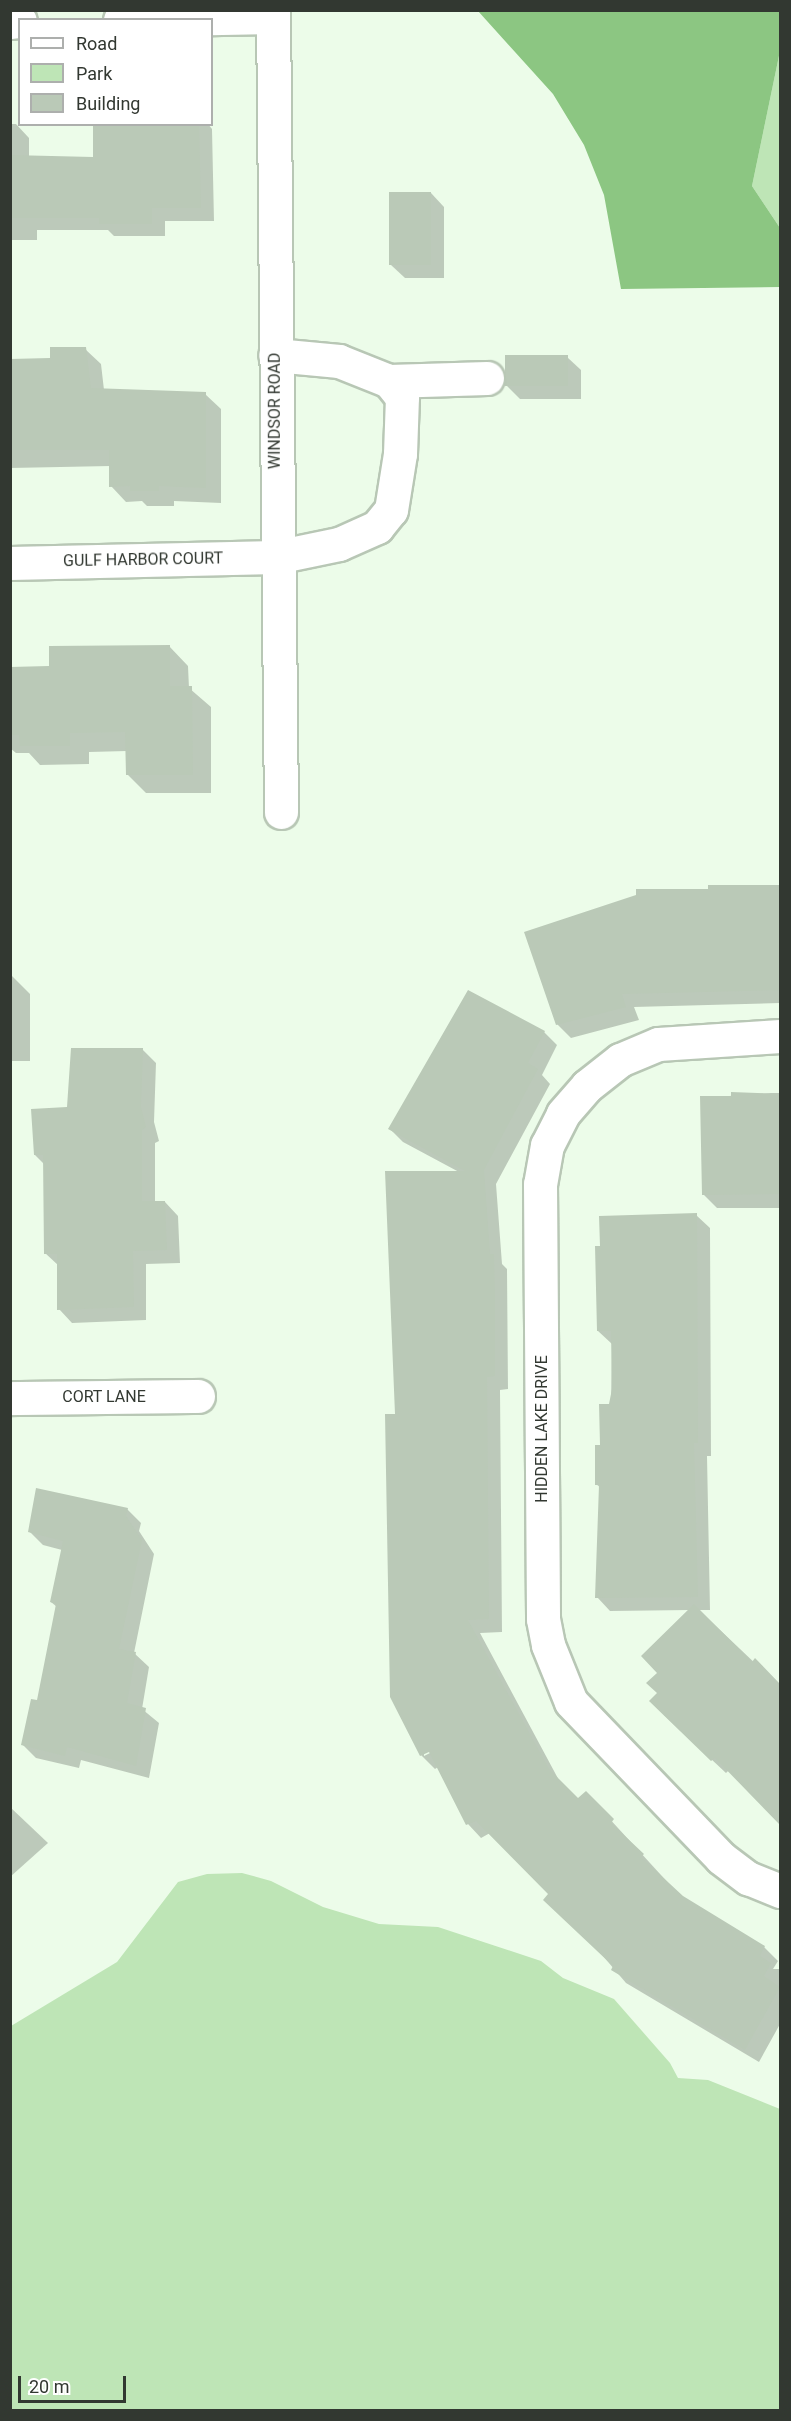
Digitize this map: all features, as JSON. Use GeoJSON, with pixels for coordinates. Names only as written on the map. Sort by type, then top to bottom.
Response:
{"type":"FeatureCollection","features":[{"type":"Feature","properties":{"kind":"street"},"geometry":{"type":"LineString","coordinates":[[171,18],[273,14]]}},
{"type":"Feature","properties":{"kind":"street","name":"WINDSOR ROAD"},"geometry":{"type":"LineString","coordinates":[[273,14],[276,557],[281,812]]}},
{"type":"Feature","properties":{"kind":"street"},"geometry":{"type":"LineString","coordinates":[[275,355],[339,361],[389,381],[487,378]]}},
{"type":"Feature","properties":{"kind":"street","name":"GULF HARBOR COURT"},"geometry":{"type":"LineString","coordinates":[[10,563],[276,557],[358,538],[376,527],[391,510],[400,454],[402,396],[389,381]]}},
{"type":"Feature","properties":{"kind":"street","name":"HIDDEN LAKE DRIVE"},"geometry":{"type":"LineString","coordinates":[[780,1036],[711,1038],[658,1044],[620,1060],[587,1086],[563,1114],[547,1145],[540,1184],[543,1619],[548,1645],[571,1702],[721,1857],[748,1878],[780,1891]]}},
{"type":"Feature","properties":{"kind":"street","name":"CORT LANE"},"geometry":{"type":"LineString","coordinates":[[10,1398],[198,1396]]}},
{"type":"Feature","properties":{"kind":"green space"},"geometry":{"type":"Polygon","coordinates":[[[478,11],[780,11],[780,51],[752,186],[780,228],[780,287],[621,289],[604,195],[584,145],[553,94],[478,11]]]}},
{"type":"Feature","properties":{"kind":"green space"},"geometry":{"type":"Polygon","coordinates":[[[780,51],[780,228],[752,186],[780,51]]]}},
{"type":"Feature","properties":{"kind":"green space"},"geometry":{"type":"Polygon","coordinates":[[[242,1873],[271,1881],[323,1907],[379,1924],[438,1927],[541,1961],[563,1978],[614,1999],[670,2063],[678,2078],[708,2080],[780,2109],[780,2410],[11,2410],[11,2026],[117,1962],[178,1882],[207,1874],[242,1873]]]}},
{"type":"Feature","properties":{"kind":"building"},"geometry":{"type":"Polygon","coordinates":[[[93,126],[199,126],[201,208],[152,208],[152,224],[99,224],[99,218],[10,218],[10,155],[93,157],[93,126]]]}},
{"type":"Feature","properties":{"kind":"building"},"geometry":{"type":"Polygon","coordinates":[[[389,192],[431,192],[431,265],[389,265],[389,192]]]}},
{"type":"Feature","properties":{"kind":"building"},"geometry":{"type":"Polygon","coordinates":[[[50,347],[86,347],[91,388],[206,392],[206,488],[159,486],[159,491],[130,491],[130,486],[109,487],[109,450],[10,450],[10,359],[50,358],[50,347]]]}},
{"type":"Feature","properties":{"kind":"building"},"geometry":{"type":"Polygon","coordinates":[[[505,355],[568,355],[568,386],[505,386],[505,355]]]}},
{"type":"Feature","properties":{"kind":"building"},"geometry":{"type":"Polygon","coordinates":[[[170,645],[170,686],[192,686],[193,775],[126,775],[125,732],[70,733],[70,746],[20,746],[19,735],[10,735],[10,667],[49,666],[49,646],[170,645]]]}},
{"type":"Feature","properties":{"kind":"building"},"geometry":{"type":"Polygon","coordinates":[[[708,885],[780,885],[780,990],[622,994],[626,1007],[556,1025],[524,932],[636,895],[636,889],[708,889],[708,885]]]}},
{"type":"Feature","properties":{"kind":"building"},"geometry":{"type":"Polygon","coordinates":[[[468,990],[545,1031],[528,1063],[538,1069],[484,1170],[490,1254],[494,1254],[495,1297],[495,1376],[487,1377],[489,1619],[468,1620],[549,1769],[578,1798],[586,1791],[614,1819],[611,1823],[644,1854],[641,1857],[683,1896],[765,1946],[760,1956],[771,1963],[764,1976],[780,1987],[745,2050],[611,1970],[613,1966],[543,1900],[548,1894],[476,1821],[466,1825],[429,1752],[420,1756],[390,1697],[385,1414],[395,1414],[385,1171],[465,1171],[388,1129],[468,990]]]}},
{"type":"Feature","properties":{"kind":"building"},"geometry":{"type":"Polygon","coordinates":[[[71,1048],[143,1048],[141,1107],[146,1127],[142,1130],[142,1201],[165,1201],[167,1250],[133,1251],[134,1307],[57,1310],[57,1254],[44,1254],[43,1155],[34,1155],[31,1109],[67,1107],[71,1048]]]}},
{"type":"Feature","properties":{"kind":"building"},"geometry":{"type":"Polygon","coordinates":[[[731,1092],[780,1094],[780,1194],[702,1195],[700,1096],[731,1096],[731,1092]]]}},
{"type":"Feature","properties":{"kind":"building"},"geometry":{"type":"Polygon","coordinates":[[[697,1213],[698,1443],[694,1443],[698,1597],[595,1598],[599,1485],[595,1485],[595,1445],[600,1445],[599,1404],[609,1404],[612,1389],[611,1331],[597,1331],[595,1246],[600,1246],[599,1216],[697,1213]]]}},
{"type":"Feature","properties":{"kind":"building"},"geometry":{"type":"Polygon","coordinates":[[[36,1488],[128,1508],[126,1516],[142,1540],[119,1649],[136,1652],[127,1703],[146,1708],[136,1766],[67,1747],[65,1756],[21,1745],[31,1699],[37,1700],[56,1604],[50,1602],[63,1541],[28,1532],[36,1488]]]}},
{"type":"Feature","properties":{"kind":"building"},"geometry":{"type":"Polygon","coordinates":[[[694,1604],[752,1662],[755,1658],[780,1684],[780,1825],[715,1758],[711,1761],[649,1701],[657,1693],[646,1683],[657,1673],[641,1656],[694,1604]]]}}]}
